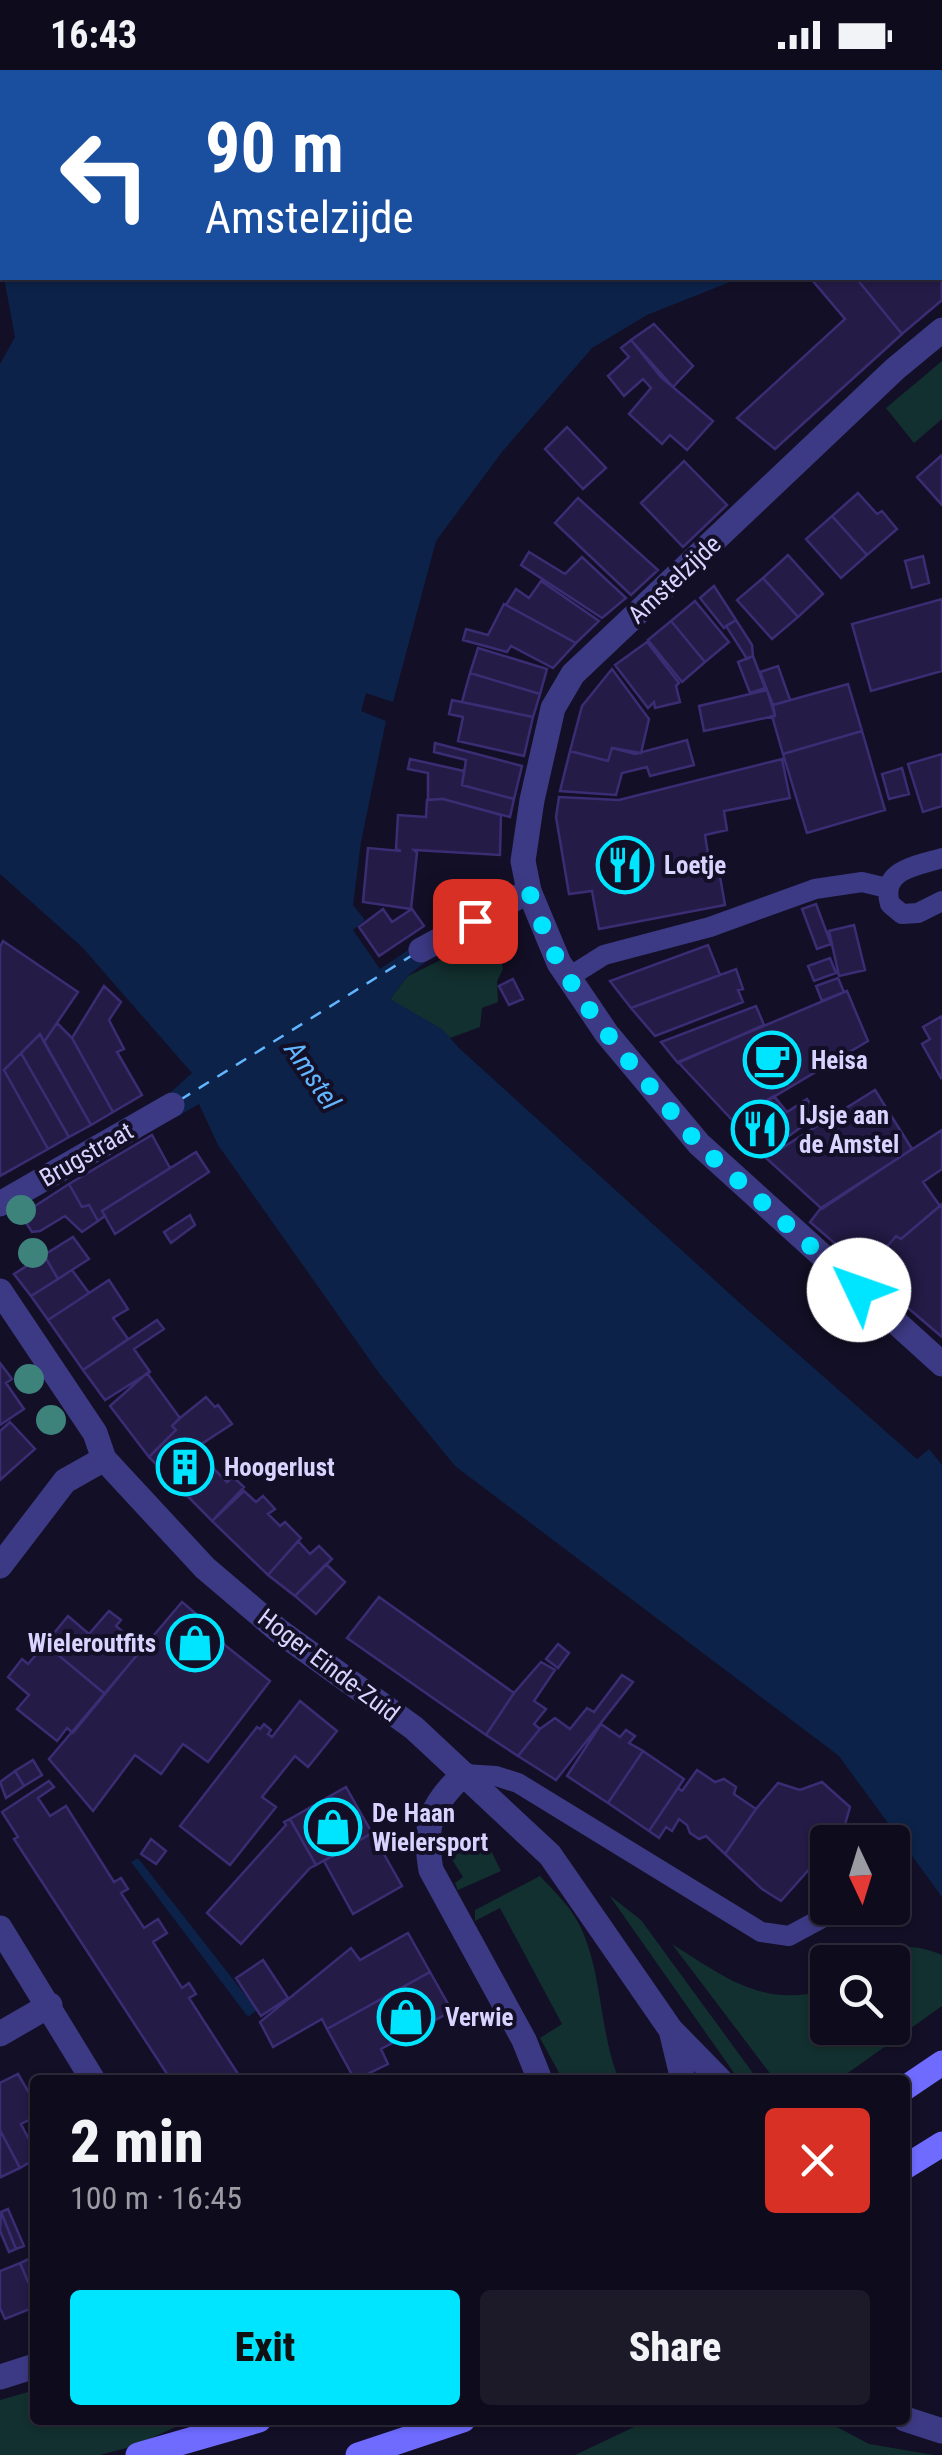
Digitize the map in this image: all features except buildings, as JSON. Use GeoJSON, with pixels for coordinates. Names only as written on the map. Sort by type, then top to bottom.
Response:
{"type":"FeatureCollection","features":[{"type":"Feature","properties":{"kind":"main road"},"geometry":{"type":"LineString","coordinates":[[910,2085],[942,2063]]}},
{"type":"Feature","properties":{"kind":"main road"},"geometry":{"type":"LineString","coordinates":[[910,2164],[942,2144]]}},
{"type":"Feature","properties":{"kind":"main road"},"geometry":{"type":"LineString","coordinates":[[138,2455],[242,2425]]}},
{"type":"Feature","properties":{"kind":"main road"},"geometry":{"type":"LineString","coordinates":[[358,2455],[448,2425]]}},
{"type":"Feature","properties":{"kind":"street","name":"Amstelzijde"},"geometry":{"type":"LineString","coordinates":[[942,330],[895,369],[574,674],[553,708],[523,861],[529,892],[559,963],[607,1034],[698,1144],[942,1364]]}},
{"type":"Feature","properties":{"kind":"street"},"geometry":{"type":"LineString","coordinates":[[420,950],[529,892]]}},
{"type":"Feature","properties":{"kind":"street","name":"Brugstraat"},"geometry":{"type":"LineString","coordinates":[[0,1204],[172,1105]]}},
{"type":"Feature","properties":{"kind":"street","name":"Hoger Einde-Zuid"},"geometry":{"type":"LineString","coordinates":[[0,1292],[95,1433],[104,1459],[205,1568],[279,1631],[414,1728],[550,1856],[672,2030],[715,2075]]}},
{"type":"Feature","properties":{"kind":"street"},"geometry":{"type":"LineString","coordinates":[[0,1566],[65,1480],[104,1459]]}},
{"type":"Feature","properties":{"kind":"street"},"geometry":{"type":"LineString","coordinates":[[464,1774],[444,1792],[431,1817],[426,1843],[430,1870],[524,2040],[538,2075]]}},
{"type":"Feature","properties":{"kind":"street"},"geometry":{"type":"LineString","coordinates":[[0,1928],[90,2075]]}},
{"type":"Feature","properties":{"kind":"street"},"geometry":{"type":"LineString","coordinates":[[0,2034],[50,2006]]}},
{"type":"Feature","properties":{"kind":"street","name":"Hoger Einde-Zuid"},"geometry":{"type":"LineString","coordinates":[[672,2030],[682,2075]]}},
{"type":"Feature","properties":{"kind":"street"},"geometry":{"type":"LineString","coordinates":[[0,2377],[30,2368]]}},
{"type":"Feature","properties":{"kind":"street"},"geometry":{"type":"LineString","coordinates":[[910,2421],[942,2432]]}},
{"type":"Feature","properties":{"kind":"lane"},"geometry":{"type":"LineString","coordinates":[[942,858],[901,870],[889,880],[887,888],[890,904],[902,914],[918,913],[942,901]]}},
{"type":"Feature","properties":{"kind":"lane"},"geometry":{"type":"LineString","coordinates":[[569,977],[604,955],[710,926],[815,889],[862,882],[887,888]]}},
{"type":"Feature","properties":{"kind":"lane"},"geometry":{"type":"LineString","coordinates":[[464,1774],[496,1776],[518,1784],[761,1932],[789,1936],[810,1925]]}},
{"type":"Feature","properties":{"kind":"green space"},"geometry":{"type":"Polygon","coordinates":[[[942,361],[942,419],[914,443],[886,408],[942,361]]]}},
{"type":"Feature","properties":{"kind":"green space"},"geometry":{"type":"Polygon","coordinates":[[[490,936],[497,943],[503,969],[497,981],[498,1002],[482,1008],[480,1027],[450,1038],[390,999],[408,976],[490,936]]]}},
{"type":"Feature","properties":{"kind":"green space"},"geometry":{"type":"Polygon","coordinates":[[[483,1835],[501,1871],[458,1890],[455,1883],[463,1877],[448,1853],[483,1835]]]}},
{"type":"Feature","properties":{"kind":"green space"},"geometry":{"type":"Polygon","coordinates":[[[540,1876],[562,1899],[587,1944],[617,2075],[560,2075],[540,2038],[562,2024],[500,1908],[475,1921],[475,1910],[540,1876]]]}},
{"type":"Feature","properties":{"kind":"green space"},"geometry":{"type":"Polygon","coordinates":[[[609,1895],[641,1920],[754,2075],[735,2075],[609,1895]]]}},
{"type":"Feature","properties":{"kind":"green space"},"geometry":{"type":"Polygon","coordinates":[[[672,1944],[745,1986],[783,1995],[810,1994],[810,2045],[887,2045],[845,2075],[771,2075],[672,1944]]]}},
{"type":"Feature","properties":{"kind":"green space"},"geometry":{"type":"Polygon","coordinates":[[[910,1948],[942,1955],[942,2006],[910,2029],[910,1948]]]}},
{"type":"Feature","properties":{"kind":"green space"},"geometry":{"type":"Polygon","coordinates":[[[30,2391],[30,2425],[180,2425],[134,2446],[100,2455],[0,2455],[0,2400],[30,2391]]]}},
{"type":"Feature","properties":{"kind":"green space"},"geometry":{"type":"Polygon","coordinates":[[[638,2425],[833,2425],[869,2444],[934,2455],[575,2455],[638,2425]]]}},
{"type":"Feature","properties":{"kind":"water","name":"Amstel"},"geometry":{"type":"Polygon","coordinates":[[[4,280],[735,280],[647,315],[592,348],[502,452],[436,541],[393,702],[366,693],[361,711],[386,721],[361,842],[353,905],[365,920],[353,930],[380,969],[417,944],[428,960],[408,976],[390,999],[442,1029],[742,1305],[917,1459],[929,1449],[942,1465],[942,1897],[910,1853],[910,1825],[889,1825],[839,1756],[455,1466],[379,1373],[218,1145],[199,1104],[177,1117],[168,1095],[192,1073],[82,947],[0,874],[0,364],[15,337],[4,280]]]}},
{"type":"Feature","properties":{"kind":"water"},"geometry":{"type":"Polygon","coordinates":[[[138,1858],[257,2010],[248,2017],[131,1862],[138,1858]]]}},
{"type":"Feature","properties":{"kind":"ferry route"},"geometry":{"type":"LineString","coordinates":[[180,1100],[411,956]]}},
{"type":"Feature","properties":{"kind":"place","name":"Loetje"},"geometry":{"type":"Point","coordinates":[625,865]}},
{"type":"Feature","properties":{"kind":"place","name":"Heisa"},"geometry":{"type":"Point","coordinates":[772,1060]}},
{"type":"Feature","properties":{"kind":"place","name":"IJsje aan de Amstel"},"geometry":{"type":"Point","coordinates":[760,1129]}},
{"type":"Feature","properties":{"kind":"place","name":"Hoogerlust"},"geometry":{"type":"Point","coordinates":[185,1467]}},
{"type":"Feature","properties":{"kind":"place","name":"Wieleroutfits"},"geometry":{"type":"Point","coordinates":[195,1643]}},
{"type":"Feature","properties":{"kind":"place","name":"De Haan Wielersport"},"geometry":{"type":"Point","coordinates":[333,1827]}},
{"type":"Feature","properties":{"kind":"place","name":"Verwie"},"geometry":{"type":"Point","coordinates":[406,2017]}},
{"type":"Feature","properties":{"kind":"route"},"geometry":{"type":"LineString","coordinates":[[475,921],[529,892],[559,963],[607,1034],[698,1144],[859,1290]]}}]}
